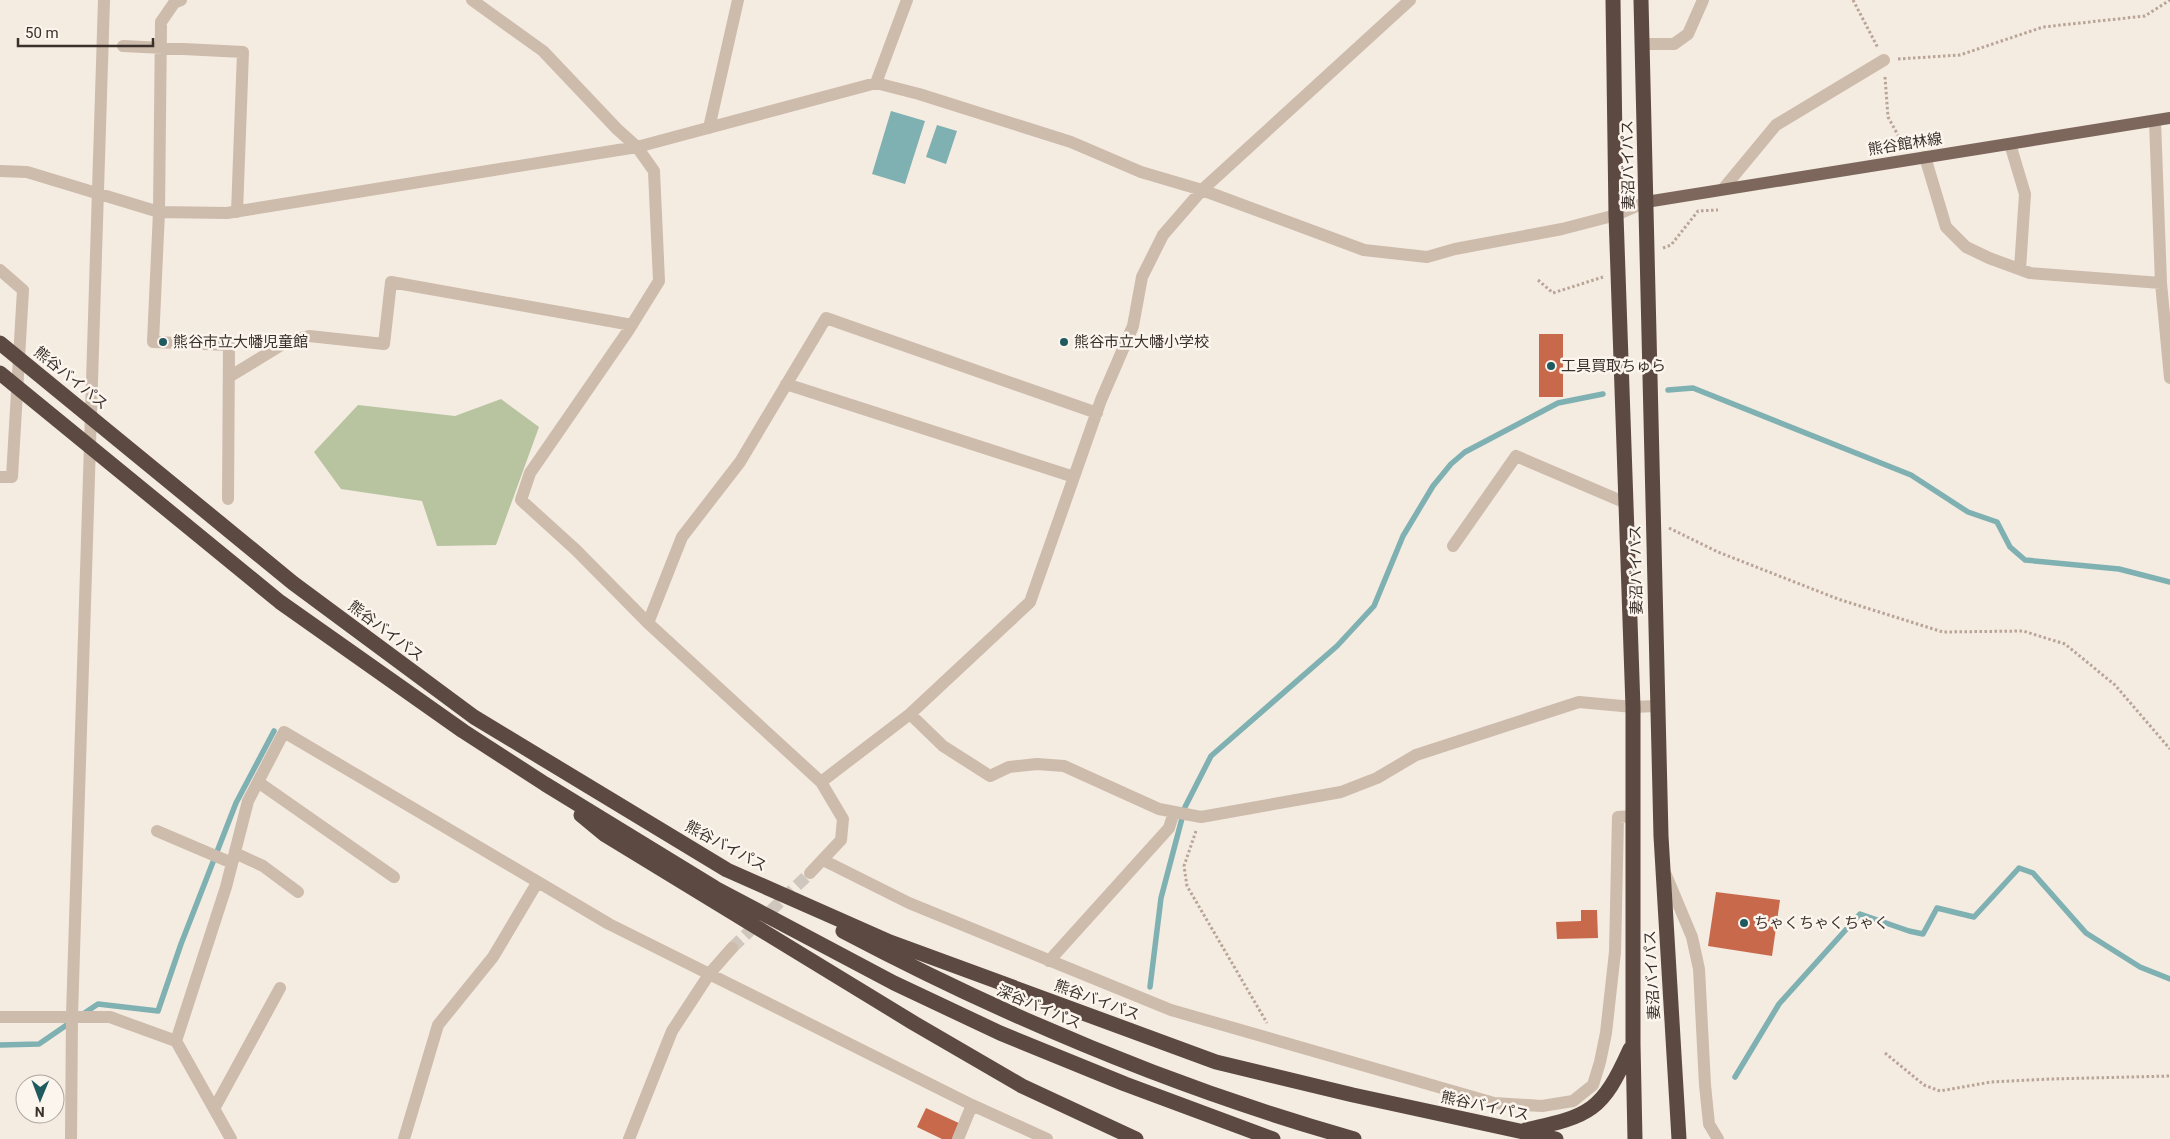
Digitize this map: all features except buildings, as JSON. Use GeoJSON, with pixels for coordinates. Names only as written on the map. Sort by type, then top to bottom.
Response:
{"type":"FeatureCollection","features":[{"type":"Feature","properties":{"kind":"highway","name":"妻沼バイパス"},"geometry":{"type":"LineString","coordinates":[[1614,0],[1616,215],[1632,707],[1635,1139]]}},
{"type":"Feature","properties":{"kind":"highway","name":"妻沼バイパス"},"geometry":{"type":"LineString","coordinates":[[1641,0],[1656,706],[1679,1139]]}},
{"type":"Feature","properties":{"kind":"highway","name":"熊谷バイパス"},"geometry":{"type":"LineString","coordinates":[[0,343],[293,583],[474,717],[727,870],[890,942],[1216,1062],[1556,1139]]}},
{"type":"Feature","properties":{"kind":"highway"},"geometry":{"type":"LineString","coordinates":[[0,373],[280,602],[463,731],[544,784],[715,888],[894,983],[1000,1033],[1125,1084],[1273,1139]]}},
{"type":"Feature","properties":{"kind":"highway"},"geometry":{"type":"LineString","coordinates":[[544,784],[604,834],[912,1022],[1022,1086],[1136,1139]]}},
{"type":"Feature","properties":{"kind":"highway","name":"深谷バイパス"},"geometry":{"type":"LineString","coordinates":[[727,870],[902,962],[1006,1013],[1129,1064],[1268,1114],[1354,1139]]}},
{"type":"Feature","properties":{"kind":"highway"},"geometry":{"type":"LineString","coordinates":[[1519,1131],[1566,1121],[1585,1113],[1604,1097],[1613,1085],[1633,1044]]}},
{"type":"Feature","properties":{"kind":"main road","name":"熊谷館林線"},"geometry":{"type":"LineString","coordinates":[[1646,202],[2170,118]]}},
{"type":"Feature","properties":{"kind":"street"},"geometry":{"type":"LineString","coordinates":[[70,1139],[104,0]]}},
{"type":"Feature","properties":{"kind":"street"},"geometry":{"type":"LineString","coordinates":[[181,0],[174,3],[161,22],[159,212],[153,342],[229,345],[228,499]]}},
{"type":"Feature","properties":{"kind":"street"},"geometry":{"type":"LineString","coordinates":[[472,0],[542,52],[617,129],[638,147],[654,171],[659,280],[632,325],[530,473],[521,500],[576,550],[648,623],[821,782],[843,819],[841,840],[810,873]]}},
{"type":"Feature","properties":{"kind":"street"},"geometry":{"type":"LineString","coordinates":[[708,128],[738,0]]}},
{"type":"Feature","properties":{"kind":"street"},"geometry":{"type":"LineString","coordinates":[[876,83],[907,0]]}},
{"type":"Feature","properties":{"kind":"street"},"geometry":{"type":"LineString","coordinates":[[821,782],[910,714],[1030,602],[1097,413],[1133,326],[1142,277],[1163,235],[1202,190],[1410,0]]}},
{"type":"Feature","properties":{"kind":"street"},"geometry":{"type":"LineString","coordinates":[[1642,44],[1674,44],[1688,34],[1703,0]]}},
{"type":"Feature","properties":{"kind":"street"},"geometry":{"type":"LineString","coordinates":[[123,46],[243,52],[237,212]]}},
{"type":"Feature","properties":{"kind":"street"},"geometry":{"type":"LineString","coordinates":[[1723,190],[1776,125],[1884,60]]}},
{"type":"Feature","properties":{"kind":"street"},"geometry":{"type":"LineString","coordinates":[[0,171],[27,172],[159,212],[237,212],[638,147],[876,83],[1071,142],[1141,172],[1202,190],[1364,250],[1427,257],[1456,249],[1562,229],[1616,215],[1646,202]]}},
{"type":"Feature","properties":{"kind":"street"},"geometry":{"type":"LineString","coordinates":[[2155,120],[2161,284],[2169,339],[2170,378]]}},
{"type":"Feature","properties":{"kind":"street"},"geometry":{"type":"LineString","coordinates":[[2010,144],[2025,194],[2020,269]]}},
{"type":"Feature","properties":{"kind":"street"},"geometry":{"type":"LineString","coordinates":[[1925,157],[1946,227],[1966,247],[1989,258],[2030,273],[2161,284]]}},
{"type":"Feature","properties":{"kind":"street"},"geometry":{"type":"LineString","coordinates":[[0,270],[23,290],[12,476],[0,477]]}},
{"type":"Feature","properties":{"kind":"street"},"geometry":{"type":"LineString","coordinates":[[228,377],[288,341],[309,336],[384,344],[391,282],[632,325]]}},
{"type":"Feature","properties":{"kind":"street"},"geometry":{"type":"LineString","coordinates":[[648,623],[682,538],[740,462],[826,318],[1097,413]]}},
{"type":"Feature","properties":{"kind":"street"},"geometry":{"type":"LineString","coordinates":[[786,384],[1074,478]]}},
{"type":"Feature","properties":{"kind":"street"},"geometry":{"type":"LineString","coordinates":[[1453,546],[1516,456],[1626,503]]}},
{"type":"Feature","properties":{"kind":"street"},"geometry":{"type":"LineString","coordinates":[[910,714],[943,746],[990,776],[1009,767],[1037,764],[1064,766],[1159,809],[1198,816],[1341,792],[1378,778],[1416,755],[1579,702],[1632,707],[1656,706]]}},
{"type":"Feature","properties":{"kind":"street"},"geometry":{"type":"LineString","coordinates":[[176,1041],[226,887],[248,800],[284,732],[609,924],[972,1105],[1046,1139]]}},
{"type":"Feature","properties":{"kind":"street"},"geometry":{"type":"LineString","coordinates":[[258,782],[394,877]]}},
{"type":"Feature","properties":{"kind":"street"},"geometry":{"type":"LineString","coordinates":[[1049,961],[1169,828],[1174,812]]}},
{"type":"Feature","properties":{"kind":"street"},"geometry":{"type":"LineString","coordinates":[[823,860],[909,903],[1171,1010],[1494,1103],[1542,1106],[1573,1100],[1593,1085],[1600,1062],[1615,952],[1618,817],[1632,816]]}},
{"type":"Feature","properties":{"kind":"street"},"geometry":{"type":"LineString","coordinates":[[157,831],[263,866],[298,892]]}},
{"type":"Feature","properties":{"kind":"street"},"geometry":{"type":"LineString","coordinates":[[1664,871],[1692,938],[1699,969],[1708,1124],[1718,1139]]}},
{"type":"Feature","properties":{"kind":"street"},"geometry":{"type":"LineString","coordinates":[[404,1139],[438,1025],[492,957],[538,883]]}},
{"type":"Feature","properties":{"kind":"street"},"geometry":{"type":"LineString","coordinates":[[629,1139],[672,1031],[710,973],[732,948]]}},
{"type":"Feature","properties":{"kind":"street"},"geometry":{"type":"LineString","coordinates":[[214,1109],[280,988]]}},
{"type":"Feature","properties":{"kind":"street"},"geometry":{"type":"LineString","coordinates":[[0,1017],[110,1017],[176,1041],[231,1139]]}},
{"type":"Feature","properties":{"kind":"street"},"geometry":{"type":"LineString","coordinates":[[958,1139],[972,1105]]}},
{"type":"Feature","properties":{"kind":"path"},"geometry":{"type":"LineString","coordinates":[[1853,0],[1884,60],[1888,117],[1911,159]]}},
{"type":"Feature","properties":{"kind":"path"},"geometry":{"type":"LineString","coordinates":[[1884,60],[1960,55],[2043,27],[2145,16],[2170,0]]}},
{"type":"Feature","properties":{"kind":"path"},"geometry":{"type":"LineString","coordinates":[[1671,245],[1698,212],[1718,210]]}},
{"type":"Feature","properties":{"kind":"path"},"geometry":{"type":"LineString","coordinates":[[1538,280],[1553,294],[1594,281]]}},
{"type":"Feature","properties":{"kind":"path"},"geometry":{"type":"LineString","coordinates":[[1653,520],[1718,552],[1838,600],[1943,632],[2023,630],[2065,644],[2115,685],[2170,749]]}},
{"type":"Feature","properties":{"kind":"path"},"geometry":{"type":"LineString","coordinates":[[1198,816],[1184,866],[1187,886],[1278,1041]]}},
{"type":"Feature","properties":{"kind":"path"},"geometry":{"type":"LineString","coordinates":[[1885,1053],[1924,1086],[1940,1091],[1991,1082],[2170,1076]]}},
{"type":"Feature","properties":{"kind":"green space"},"geometry":{"type":"Polygon","coordinates":[[[501,399],[539,427],[496,545],[437,546],[422,501],[341,489],[314,452],[358,405],[455,416],[501,399]]]}},
{"type":"Feature","properties":{"kind":"water"},"geometry":{"type":"Polygon","coordinates":[[[891,111],[925,121],[905,184],[872,174],[891,111]]]}},
{"type":"Feature","properties":{"kind":"water"},"geometry":{"type":"Polygon","coordinates":[[[937,125],[957,131],[946,164],[926,157],[937,125]]]}},
{"type":"Feature","properties":{"kind":"waterway"},"geometry":{"type":"LineString","coordinates":[[1668,390],[1693,388],[1911,475],[1968,512],[1997,522],[2010,547],[2025,560],[2119,569],[2170,582]]}},
{"type":"Feature","properties":{"kind":"waterway"},"geometry":{"type":"LineString","coordinates":[[1150,987],[1161,898],[1185,807],[1211,756],[1337,646],[1374,606],[1403,536],[1433,486],[1451,464],[1465,452],[1558,403],[1603,394]]}},
{"type":"Feature","properties":{"kind":"waterway"},"geometry":{"type":"LineString","coordinates":[[83,1014],[98,1004],[158,1011],[181,944],[236,803],[274,731]]}},
{"type":"Feature","properties":{"kind":"waterway"},"geometry":{"type":"LineString","coordinates":[[1735,1077],[1779,1004],[1860,914],[1923,934],[1937,908],[1974,917],[2019,868],[2033,873],[2086,933],[2140,967],[2170,979]]}},
{"type":"Feature","properties":{"kind":"waterway"},"geometry":{"type":"LineString","coordinates":[[0,1045],[39,1044],[71,1022]]}},
{"type":"Feature","properties":{"kind":"tunnel"},"geometry":{"type":"LineString","coordinates":[[732,948],[810,873]]}},
{"type":"Feature","properties":{"kind":"place","name":"熊谷市立大幡児童館"},"geometry":{"type":"Point","coordinates":[163,342]}},
{"type":"Feature","properties":{"kind":"place","name":"熊谷市立大幡小学校"},"geometry":{"type":"Point","coordinates":[1064,342]}},
{"type":"Feature","properties":{"kind":"place","name":"工具買取ちゅら"},"geometry":{"type":"Point","coordinates":[1551,366]}},
{"type":"Feature","properties":{"kind":"place","name":"ちゃくちゃくちゃく"},"geometry":{"type":"Point","coordinates":[1744,923]}}]}
